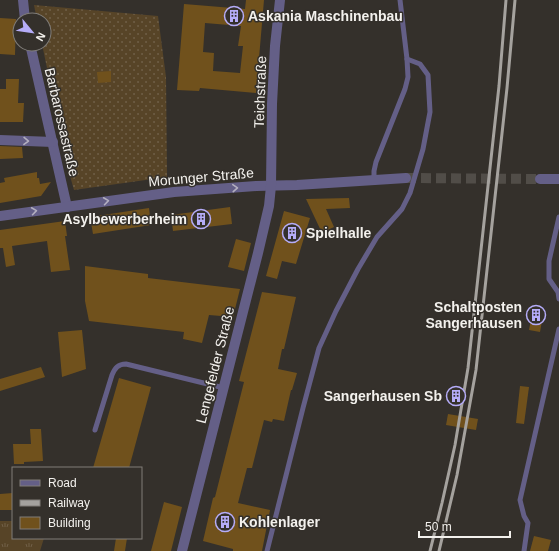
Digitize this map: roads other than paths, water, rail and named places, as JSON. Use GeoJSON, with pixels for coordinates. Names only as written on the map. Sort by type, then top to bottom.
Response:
{"type":"FeatureCollection","features":[{"type":"Feature","properties":{"kind":"street"},"geometry":{"type":"LineString","coordinates":[[23,0],[24,12]]}},
{"type":"Feature","properties":{"kind":"street","name":"Teichstraße"},"geometry":{"type":"LineString","coordinates":[[272,186],[272,104],[275,46],[280,0]]}},
{"type":"Feature","properties":{"kind":"street","name":"Barbarossastraße"},"geometry":{"type":"LineString","coordinates":[[32,52],[68,207]]}},
{"type":"Feature","properties":{"kind":"street"},"geometry":{"type":"LineString","coordinates":[[0,140],[53,142]]}},
{"type":"Feature","properties":{"kind":"street","name":"Morunger Straße"},"geometry":{"type":"LineString","coordinates":[[0,216],[174,192],[406,178]]}},
{"type":"Feature","properties":{"kind":"street"},"geometry":{"type":"LineString","coordinates":[[540,179],[559,180]]}},
{"type":"Feature","properties":{"kind":"street","name":"Lengefelder Straße"},"geometry":{"type":"LineString","coordinates":[[182,551],[264,227],[272,186]]}},
{"type":"Feature","properties":{"kind":"lane"},"geometry":{"type":"LineString","coordinates":[[374,181],[376,162],[405,89],[408,77],[400,0]]}},
{"type":"Feature","properties":{"kind":"lane"},"geometry":{"type":"LineString","coordinates":[[267,551],[319,348],[336,311],[377,237],[402,209],[410,193],[423,149],[430,112],[428,75],[420,64],[407,59]]}},
{"type":"Feature","properties":{"kind":"lane"},"geometry":{"type":"LineString","coordinates":[[559,217],[549,261],[549,279],[558,292],[559,300]]}},
{"type":"Feature","properties":{"kind":"lane"},"geometry":{"type":"LineString","coordinates":[[524,551],[528,523],[524,516],[520,500],[559,329]]}},
{"type":"Feature","properties":{"kind":"lane"},"geometry":{"type":"LineString","coordinates":[[95,430],[114,370],[117,366],[122,364],[224,388]]}},
{"type":"Feature","properties":{"kind":"tunnel"},"geometry":{"type":"LineString","coordinates":[[406,178],[540,179]]}},
{"type":"Feature","properties":{"kind":"railway"},"geometry":{"type":"LineString","coordinates":[[430,551],[455,445],[468,368],[499,86],[506,0]]}},
{"type":"Feature","properties":{"kind":"railway"},"geometry":{"type":"LineString","coordinates":[[439,551],[457,475],[476,370],[507,88],[515,0]]}},
{"type":"Feature","properties":{"kind":"place","name":"Askania Maschinenbau"},"geometry":{"type":"Point","coordinates":[234,16]}},
{"type":"Feature","properties":{"kind":"place","name":"Asylbewerberheim"},"geometry":{"type":"Point","coordinates":[201,219]}},
{"type":"Feature","properties":{"kind":"place","name":"Spielhalle"},"geometry":{"type":"Point","coordinates":[292,233]}},
{"type":"Feature","properties":{"kind":"place","name":"Schaltposten Sangerhausen"},"geometry":{"type":"Point","coordinates":[536,315]}},
{"type":"Feature","properties":{"kind":"place","name":"Sangerhausen Sb"},"geometry":{"type":"Point","coordinates":[456,396]}},
{"type":"Feature","properties":{"kind":"place","name":"Kohlenlager"},"geometry":{"type":"Point","coordinates":[225,522]}}]}
